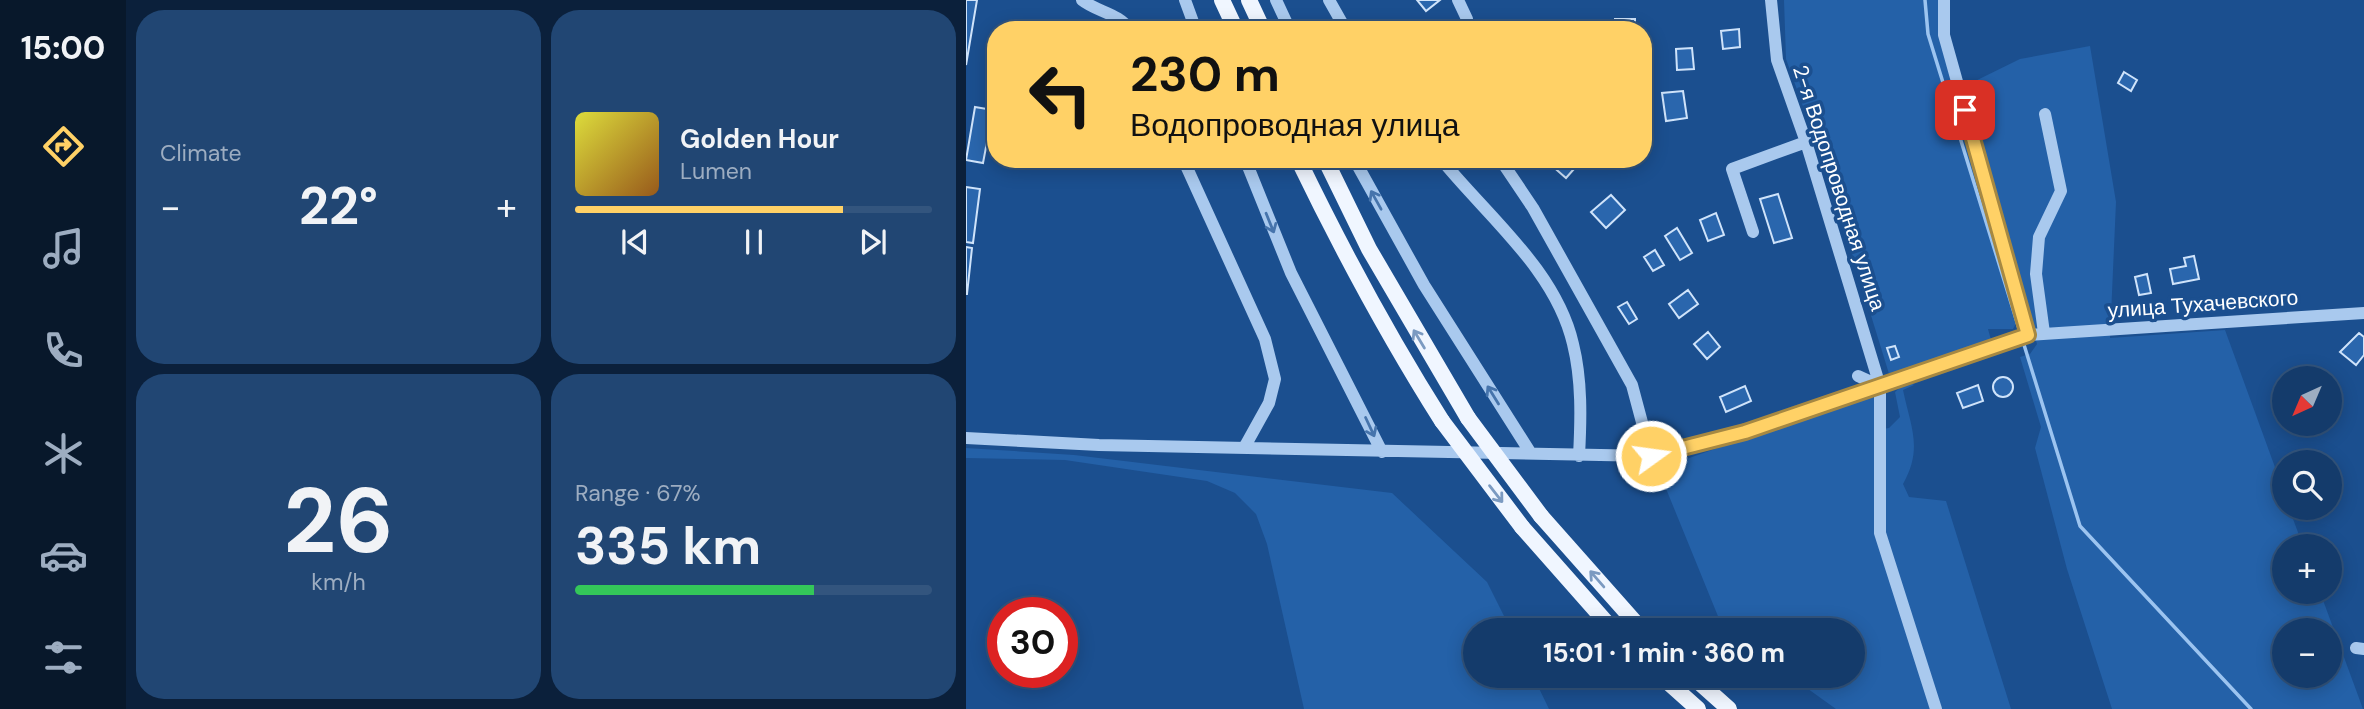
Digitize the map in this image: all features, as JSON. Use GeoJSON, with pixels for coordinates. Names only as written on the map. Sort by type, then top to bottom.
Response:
{"type":"FeatureCollection","features":[{"type":"Feature","properties":{"kind":"main road"},"geometry":{"type":"LineString","coordinates":[[1222,0],[1232,21]]}},
{"type":"Feature","properties":{"kind":"main road"},"geometry":{"type":"LineString","coordinates":[[1249,0],[1259,21]]}},
{"type":"Feature","properties":{"kind":"main road"},"geometry":{"type":"LineString","coordinates":[[1302,168],[1346,260],[1442,421],[1522,527],[1602,618]]}},
{"type":"Feature","properties":{"kind":"main road"},"geometry":{"type":"LineString","coordinates":[[1330,168],[1382,273],[1468,418],[1541,516],[1631,618]]}},
{"type":"Feature","properties":{"kind":"main road"},"geometry":{"type":"LineString","coordinates":[[1674,688],[1698,709]]}},
{"type":"Feature","properties":{"kind":"main road"},"geometry":{"type":"LineString","coordinates":[[1705,688],[1729,709]]}},
{"type":"Feature","properties":{"kind":"street"},"geometry":{"type":"LineString","coordinates":[[1082,0],[1096,9],[1111,13],[1120,21]]}},
{"type":"Feature","properties":{"kind":"street"},"geometry":{"type":"LineString","coordinates":[[1185,0],[1193,21]]}},
{"type":"Feature","properties":{"kind":"street"},"geometry":{"type":"LineString","coordinates":[[1276,0],[1286,21]]}},
{"type":"Feature","properties":{"kind":"street"},"geometry":{"type":"LineString","coordinates":[[1329,0],[1341,21]]}},
{"type":"Feature","properties":{"kind":"street"},"geometry":{"type":"LineString","coordinates":[[1458,0],[1467,19]]}},
{"type":"Feature","properties":{"kind":"street","name":"2-я Водопроводная улица"},"geometry":{"type":"LineString","coordinates":[[1772,0],[1777,60],[1806,142],[1881,386],[1880,533],[1936,709]]}},
{"type":"Feature","properties":{"kind":"street"},"geometry":{"type":"LineString","coordinates":[[1944,0],[1944,35],[2028,335]]}},
{"type":"Feature","properties":{"kind":"street"},"geometry":{"type":"LineString","coordinates":[[2044,334],[2036,274],[2039,237],[2061,191],[2045,114]]}},
{"type":"Feature","properties":{"kind":"street"},"geometry":{"type":"LineString","coordinates":[[1753,232],[1732,169],[1806,142]]}},
{"type":"Feature","properties":{"kind":"street"},"geometry":{"type":"LineString","coordinates":[[1187,168],[1265,339],[1275,379],[1269,403],[1244,448]]}},
{"type":"Feature","properties":{"kind":"street"},"geometry":{"type":"LineString","coordinates":[[1249,168],[1291,273],[1382,452]]}},
{"type":"Feature","properties":{"kind":"street"},"geometry":{"type":"LineString","coordinates":[[1359,168],[1424,285],[1530,452]]}},
{"type":"Feature","properties":{"kind":"street"},"geometry":{"type":"LineString","coordinates":[[1449,168],[1504,230],[1556,302],[1573,342],[1579,377],[1579,456]]}},
{"type":"Feature","properties":{"kind":"street"},"geometry":{"type":"LineString","coordinates":[[1506,168],[1540,219],[1632,385],[1651,456]]}},
{"type":"Feature","properties":{"kind":"street","name":"улица Тухачевского"},"geometry":{"type":"LineString","coordinates":[[966,438],[1382,452],[1530,452],[1579,456],[1651,456],[1745,432],[2028,335],[2364,313]]}},
{"type":"Feature","properties":{"kind":"street"},"geometry":{"type":"LineString","coordinates":[[1858,376],[1881,386]]}},
{"type":"Feature","properties":{"kind":"shaded area"},"geometry":{"type":"Polygon","coordinates":[[[1784,0],[1940,0],[2019,318],[2013,329],[1988,329],[1991,340],[1890,377],[1828,176],[1786,59],[1784,0]]]}},
{"type":"Feature","properties":{"kind":"shaded area"},"geometry":{"type":"Polygon","coordinates":[[[2090,46],[2116,202],[2110,338],[2225,330],[2272,459],[2272,520],[2293,520],[2299,534],[2272,534],[2272,604],[2324,604],[2330,618],[2272,618],[2272,688],[2342,688],[2342,652],[2363,709],[2112,709],[2067,569],[2035,448],[2041,427],[2020,357],[2030,354],[2037,344],[1963,87],[2020,59],[2090,46]]]}},
{"type":"Feature","properties":{"kind":"shaded area"},"geometry":{"type":"Polygon","coordinates":[[[1908,381],[1914,385],[1903,390],[1914,448],[1913,459],[1903,484],[1909,497],[1946,501],[2011,709],[1836,709],[1807,688],[1865,688],[1865,618],[1719,618],[1658,469],[1865,396],[1875,398],[1877,430],[1889,428],[1900,417],[1895,392],[1908,381]]]}},
{"type":"Feature","properties":{"kind":"shaded area"},"geometry":{"type":"Polygon","coordinates":[[[966,448],[1074,455],[1392,493],[1487,582],[1505,618],[1463,618],[1463,688],[1539,688],[1549,709],[1304,709],[1267,544],[1256,514],[1235,493],[1207,481],[1065,460],[966,458],[966,448]]]}},
{"type":"Feature","properties":{"kind":"building"},"geometry":{"type":"Polygon","coordinates":[[[966,0],[977,0],[966,65],[966,0]]]}},
{"type":"Feature","properties":{"kind":"building"},"geometry":{"type":"Polygon","coordinates":[[[1417,0],[1440,0],[1426,11],[1417,0]]]}},
{"type":"Feature","properties":{"kind":"building"},"geometry":{"type":"Polygon","coordinates":[[[1615,19],[1635,19],[1635,21],[1615,19]]]}},
{"type":"Feature","properties":{"kind":"building"},"geometry":{"type":"Polygon","coordinates":[[[1739,29],[1740,47],[1723,49],[1721,31],[1739,29]]]}},
{"type":"Feature","properties":{"kind":"building"},"geometry":{"type":"Polygon","coordinates":[[[1692,48],[1694,69],[1677,70],[1676,49],[1692,48]]]}},
{"type":"Feature","properties":{"kind":"building"},"geometry":{"type":"Polygon","coordinates":[[[2124,72],[2137,80],[2131,91],[2118,83],[2124,72]]]}},
{"type":"Feature","properties":{"kind":"building"},"geometry":{"type":"Polygon","coordinates":[[[1683,91],[1687,118],[1666,121],[1662,93],[1683,91]]]}},
{"type":"Feature","properties":{"kind":"building"},"geometry":{"type":"Polygon","coordinates":[[[975,107],[987,109],[987,142],[983,163],[966,160],[975,107]]]}},
{"type":"Feature","properties":{"kind":"building"},"geometry":{"type":"Polygon","coordinates":[[[1554,168],[1575,168],[1566,178],[1554,168]]]}},
{"type":"Feature","properties":{"kind":"building"},"geometry":{"type":"Polygon","coordinates":[[[966,187],[980,189],[973,243],[966,242],[966,187]]]}},
{"type":"Feature","properties":{"kind":"building"},"geometry":{"type":"Polygon","coordinates":[[[1778,194],[1792,238],[1774,243],[1760,199],[1778,194]]]}},
{"type":"Feature","properties":{"kind":"building"},"geometry":{"type":"Polygon","coordinates":[[[1611,195],[1625,210],[1606,228],[1591,212],[1611,195]]]}},
{"type":"Feature","properties":{"kind":"building"},"geometry":{"type":"Polygon","coordinates":[[[1716,213],[1724,235],[1708,241],[1700,220],[1716,213]]]}},
{"type":"Feature","properties":{"kind":"building"},"geometry":{"type":"Polygon","coordinates":[[[1677,228],[1692,253],[1680,260],[1665,236],[1677,228]]]}},
{"type":"Feature","properties":{"kind":"building"},"geometry":{"type":"Polygon","coordinates":[[[966,247],[972,248],[967,294],[966,294],[966,247]]]}},
{"type":"Feature","properties":{"kind":"building"},"geometry":{"type":"Polygon","coordinates":[[[1655,250],[1664,265],[1653,271],[1644,257],[1655,250]]]}},
{"type":"Feature","properties":{"kind":"building"},"geometry":{"type":"Polygon","coordinates":[[[2194,256],[2199,279],[2173,284],[2170,269],[2186,266],[2184,258],[2194,256]]]}},
{"type":"Feature","properties":{"kind":"building"},"geometry":{"type":"Polygon","coordinates":[[[2147,274],[2151,293],[2139,295],[2135,277],[2147,274]]]}},
{"type":"Feature","properties":{"kind":"building"},"geometry":{"type":"Polygon","coordinates":[[[1688,290],[1698,304],[1679,318],[1669,304],[1688,290]]]}},
{"type":"Feature","properties":{"kind":"building"},"geometry":{"type":"Polygon","coordinates":[[[1627,302],[1637,319],[1629,324],[1618,307],[1627,302]]]}},
{"type":"Feature","properties":{"kind":"building"},"geometry":{"type":"Polygon","coordinates":[[[1708,332],[1720,347],[1707,359],[1694,344],[1708,332]]]}},
{"type":"Feature","properties":{"kind":"building"},"geometry":{"type":"Polygon","coordinates":[[[2359,333],[2364,337],[2364,355],[2356,365],[2340,352],[2359,333]]]}},
{"type":"Feature","properties":{"kind":"building"},"geometry":{"type":"Polygon","coordinates":[[[1895,346],[1899,357],[1891,360],[1887,348],[1895,346]]]}},
{"type":"Feature","properties":{"kind":"building"},"geometry":{"type":"Polygon","coordinates":[[[2003,377],[2010,380],[2013,387],[2010,394],[2003,397],[1996,394],[1993,387],[1996,380],[2003,377]]]}},
{"type":"Feature","properties":{"kind":"building"},"geometry":{"type":"Polygon","coordinates":[[[1978,385],[1983,401],[1963,408],[1957,393],[1978,385]]]}},
{"type":"Feature","properties":{"kind":"building"},"geometry":{"type":"Polygon","coordinates":[[[1745,386],[1751,401],[1726,412],[1720,397],[1745,386]]]}},
{"type":"Feature","properties":{"kind":"waterway"},"geometry":{"type":"LineString","coordinates":[[1925,0],[1928,34],[2080,526],[2251,709]]}},
{"type":"Feature","properties":{"kind":"route"},"geometry":{"type":"LineString","coordinates":[[1651,456],[1745,432],[2028,335],[1965,110]]}}]}
